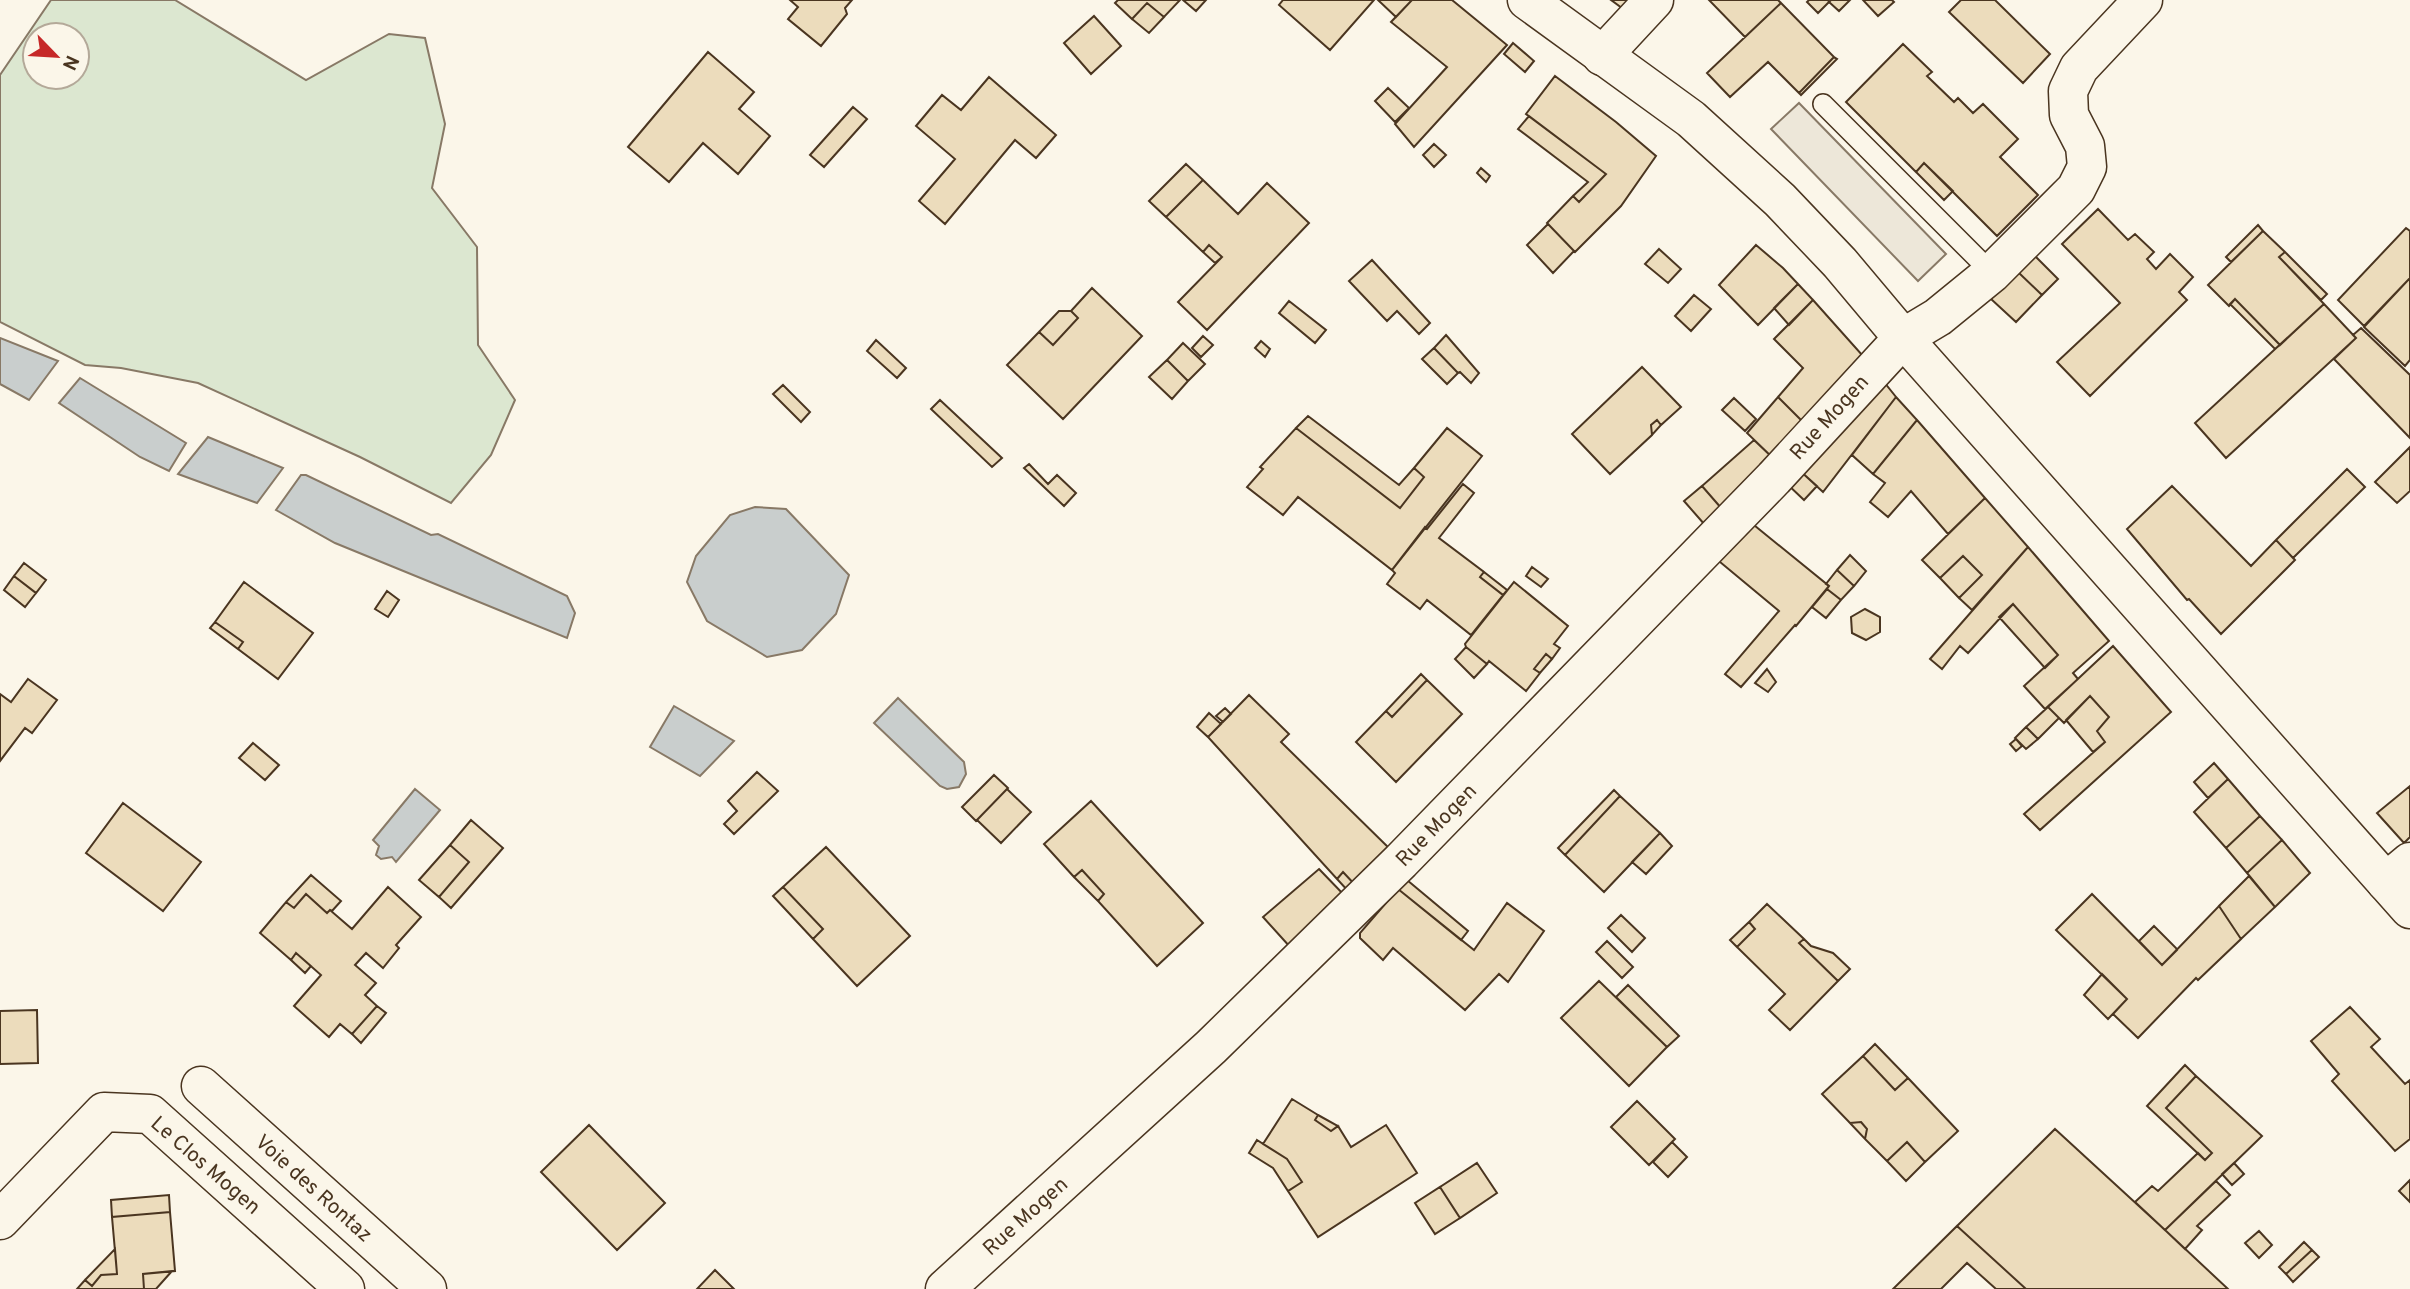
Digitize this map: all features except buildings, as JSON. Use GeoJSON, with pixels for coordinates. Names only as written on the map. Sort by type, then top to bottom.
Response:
{"type":"FeatureCollection","features":[{"type":"Feature","properties":{"kind":"street"},"geometry":{"type":"LineString","coordinates":[[1527,0],[1691,119],[1780,200],[2402,884]]}},
{"type":"Feature","properties":{"kind":"street"},"geometry":{"type":"LineString","coordinates":[[1602,56],[1654,0]]}},
{"type":"Feature","properties":{"kind":"street","name":"Rue Mogen"},"geometry":{"type":"LineString","coordinates":[[945,1289],[1211,1047],[1401,861],[1774,478],[1903,338],[1938,317],[1992,274],[2076,189],[2087,167],[2085,146],[2069,115],[2068,91],[2079,68],[2143,0]]}},
{"type":"Feature","properties":{"kind":"street","name":"Voie des Rontaz"},"geometry":{"type":"LineString","coordinates":[[201,1086],[428,1289]]}},
{"type":"Feature","properties":{"kind":"street","name":"Le Clos Mogen"},"geometry":{"type":"LineString","coordinates":[[0,1220],[104,1112],[150,1114],[345,1289]]}},
{"type":"Feature","properties":{"kind":"lane"},"geometry":{"type":"LineString","coordinates":[[1824,104],[1992,274]]}},
{"type":"Feature","properties":{"kind":"green space"},"geometry":{"type":"Polygon","coordinates":[[[51,0],[175,0],[306,80],[389,34],[425,38],[445,124],[432,188],[477,247],[478,345],[515,400],[491,455],[451,503],[360,457],[198,383],[121,368],[85,365],[0,322],[0,75],[21,44],[21,91],[91,91],[91,21],[37,21],[51,0]]]}},
{"type":"Feature","properties":{"kind":"shaded area"},"geometry":{"type":"Polygon","coordinates":[[[1799,103],[1946,254],[1918,281],[1771,129],[1799,103]]]}},
{"type":"Feature","properties":{"kind":"shaded area"},"geometry":{"type":"Polygon","coordinates":[[[0,338],[58,361],[29,400],[0,384],[0,338]]]}},
{"type":"Feature","properties":{"kind":"shaded area"},"geometry":{"type":"Polygon","coordinates":[[[80,378],[186,443],[169,471],[140,457],[59,403],[80,378]]]}},
{"type":"Feature","properties":{"kind":"shaded area"},"geometry":{"type":"Polygon","coordinates":[[[208,437],[283,468],[257,503],[178,474],[208,437]]]}},
{"type":"Feature","properties":{"kind":"shaded area"},"geometry":{"type":"Polygon","coordinates":[[[301,475],[431,535],[438,534],[567,596],[575,613],[567,638],[335,543],[276,510],[301,475]]]}},
{"type":"Feature","properties":{"kind":"shaded area"},"geometry":{"type":"Polygon","coordinates":[[[755,507],[786,509],[849,575],[836,614],[802,650],[767,657],[707,621],[687,582],[696,556],[730,515],[755,507]]]}},
{"type":"Feature","properties":{"kind":"shaded area"},"geometry":{"type":"Polygon","coordinates":[[[898,698],[964,762],[966,774],[959,787],[947,789],[940,786],[874,723],[898,698]]]}},
{"type":"Feature","properties":{"kind":"shaded area"},"geometry":{"type":"Polygon","coordinates":[[[674,706],[734,741],[700,776],[650,747],[674,706]]]}},
{"type":"Feature","properties":{"kind":"shaded area"},"geometry":{"type":"Polygon","coordinates":[[[415,789],[440,810],[396,862],[392,857],[381,859],[376,855],[379,846],[373,840],[415,789]]]}}]}
